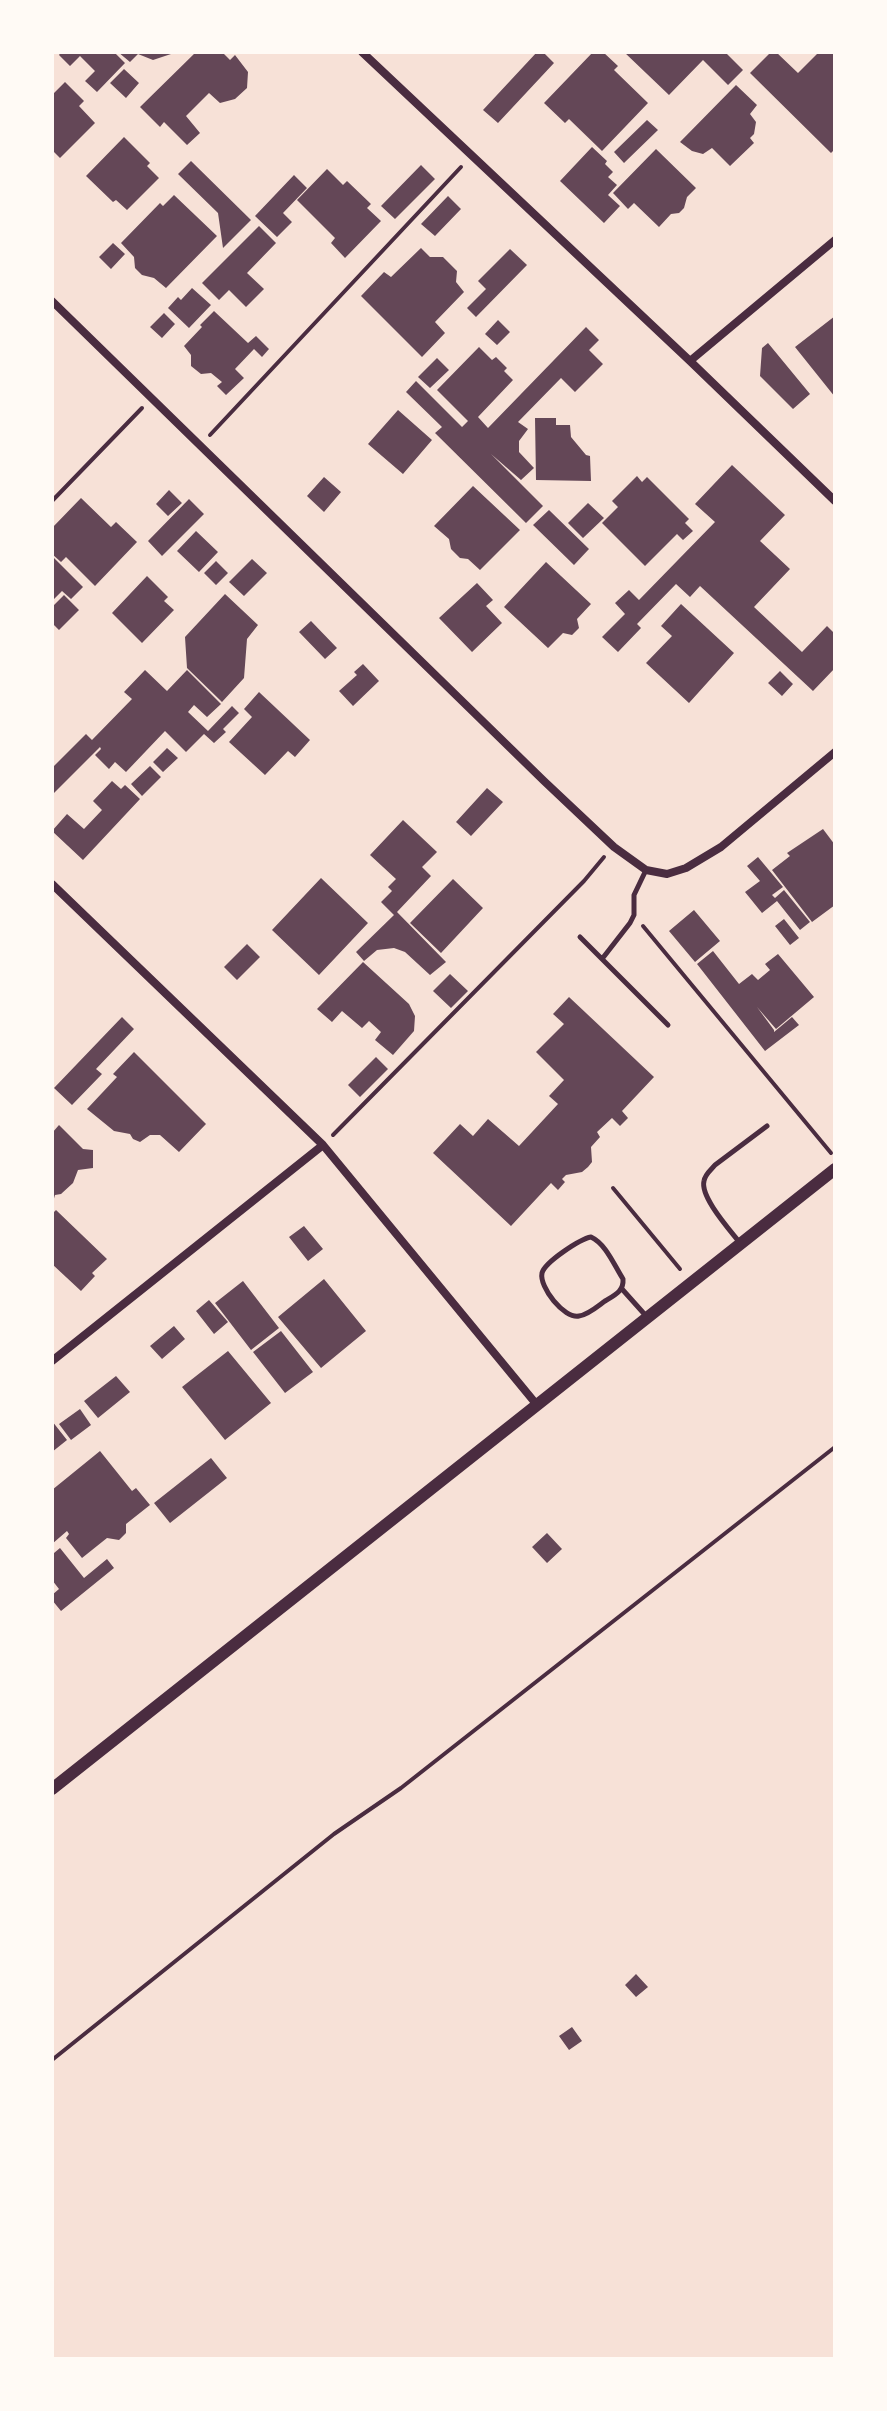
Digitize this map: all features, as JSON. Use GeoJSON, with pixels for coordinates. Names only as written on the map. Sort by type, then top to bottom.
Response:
{"type":"FeatureCollection","features":[{"type":"Feature","properties":{"kind":"street"},"geometry":{"type":"LineString","coordinates":[[362,52],[835,501]]}},
{"type":"Feature","properties":{"kind":"street"},"geometry":{"type":"LineString","coordinates":[[690,361],[835,240]]}},
{"type":"Feature","properties":{"kind":"street"},"geometry":{"type":"LineString","coordinates":[[52,301],[614,847],[646,870],[667,874],[686,868],[721,847],[835,752]]}},
{"type":"Feature","properties":{"kind":"street"},"geometry":{"type":"LineString","coordinates":[[52,884],[323,1145],[537,1405]]}},
{"type":"Feature","properties":{"kind":"street"},"geometry":{"type":"LineString","coordinates":[[52,1361],[323,1145]]}},
{"type":"Feature","properties":{"kind":"street"},"geometry":{"type":"LineString","coordinates":[[52,1789],[835,1169]]}},
{"type":"Feature","properties":{"kind":"lane"},"geometry":{"type":"LineString","coordinates":[[602,959],[634,915],[634,895],[646,870]]}},
{"type":"Feature","properties":{"kind":"lane"},"geometry":{"type":"LineString","coordinates":[[580,937],[668,1025]]}},
{"type":"Feature","properties":{"kind":"lane"},"geometry":{"type":"LineString","coordinates":[[741,1244],[709,1200],[704,1191],[704,1181],[715,1165],[767,1126]]}},
{"type":"Feature","properties":{"kind":"lane"},"geometry":{"type":"LineString","coordinates":[[622,1289],[586,1313],[571,1316],[564,1313],[546,1288],[542,1274],[546,1267],[569,1249],[584,1238],[591,1237],[602,1246],[623,1279],[622,1289],[648,1318]]}},
{"type":"Feature","properties":{"kind":"path"},"geometry":{"type":"LineString","coordinates":[[200,446],[471,156]]}},
{"type":"Feature","properties":{"kind":"path"},"geometry":{"type":"LineString","coordinates":[[52,501],[152,398]]}},
{"type":"Feature","properties":{"kind":"path"},"geometry":{"type":"LineString","coordinates":[[323,1145],[614,847]]}},
{"type":"Feature","properties":{"kind":"path"},"geometry":{"type":"LineString","coordinates":[[634,915],[835,1158]]}},
{"type":"Feature","properties":{"kind":"path"},"geometry":{"type":"LineString","coordinates":[[613,1188],[692,1283]]}},
{"type":"Feature","properties":{"kind":"path"},"geometry":{"type":"LineString","coordinates":[[52,2060],[334,1834],[401,1788],[835,1447]]}},
{"type":"Feature","properties":{"kind":"building"},"geometry":{"type":"Polygon","coordinates":[[[61,52],[114,52],[125,63],[97,92],[85,81],[95,71],[80,56],[70,66],[59,55],[61,52]]]}},
{"type":"Feature","properties":{"kind":"building"},"geometry":{"type":"Polygon","coordinates":[[[118,52],[174,53],[153,60],[138,54],[130,62],[118,52]]]}},
{"type":"Feature","properties":{"kind":"building"},"geometry":{"type":"Polygon","coordinates":[[[196,52],[222,52],[230,60],[235,55],[248,72],[247,88],[235,99],[220,103],[209,93],[186,116],[200,133],[187,145],[164,122],[160,127],[140,107],[196,52]]]}},
{"type":"Feature","properties":{"kind":"building"},"geometry":{"type":"Polygon","coordinates":[[[537,52],[543,52],[554,63],[498,123],[483,110],[537,52]]]}},
{"type":"Feature","properties":{"kind":"building"},"geometry":{"type":"Polygon","coordinates":[[[593,52],[603,52],[618,66],[614,70],[648,103],[602,151],[569,119],[565,123],[544,103],[593,52]]]}},
{"type":"Feature","properties":{"kind":"building"},"geometry":{"type":"Polygon","coordinates":[[[624,52],[725,52],[743,70],[728,85],[703,60],[669,95],[624,52]]]}},
{"type":"Feature","properties":{"kind":"building"},"geometry":{"type":"Polygon","coordinates":[[[771,52],[776,52],[798,73],[819,52],[835,52],[835,149],[831,153],[750,73],[771,52]]]}},
{"type":"Feature","properties":{"kind":"building"},"geometry":{"type":"Polygon","coordinates":[[[124,69],[139,83],[126,98],[110,83],[124,69]]]}},
{"type":"Feature","properties":{"kind":"building"},"geometry":{"type":"Polygon","coordinates":[[[65,82],[84,101],[79,106],[95,123],[60,158],[52,150],[52,95],[65,82]]]}},
{"type":"Feature","properties":{"kind":"building"},"geometry":{"type":"Polygon","coordinates":[[[736,85],[757,105],[750,114],[756,122],[750,138],[754,143],[730,166],[712,148],[703,154],[692,151],[680,142],[736,85]]]}},
{"type":"Feature","properties":{"kind":"building"},"geometry":{"type":"Polygon","coordinates":[[[647,120],[658,130],[624,163],[614,152],[647,120]]]}},
{"type":"Feature","properties":{"kind":"building"},"geometry":{"type":"Polygon","coordinates":[[[124,137],[150,163],[147,166],[159,178],[127,210],[116,200],[113,202],[86,176],[124,137]]]}},
{"type":"Feature","properties":{"kind":"building"},"geometry":{"type":"Polygon","coordinates":[[[592,147],[607,161],[605,164],[613,172],[608,177],[617,185],[608,195],[620,206],[604,223],[560,181],[592,147]]]}},
{"type":"Feature","properties":{"kind":"building"},"geometry":{"type":"Polygon","coordinates":[[[656,149],[696,188],[687,197],[684,208],[679,213],[671,214],[659,227],[634,203],[628,209],[613,193],[656,149]]]}},
{"type":"Feature","properties":{"kind":"building"},"geometry":{"type":"Polygon","coordinates":[[[191,161],[251,220],[223,248],[218,213],[178,174],[191,161]]]}},
{"type":"Feature","properties":{"kind":"building"},"geometry":{"type":"Polygon","coordinates":[[[421,165],[435,179],[395,219],[381,206],[421,165]]]}},
{"type":"Feature","properties":{"kind":"building"},"geometry":{"type":"Polygon","coordinates":[[[327,169],[343,185],[347,181],[371,204],[367,208],[381,221],[345,258],[331,243],[335,238],[297,200],[327,169]]]}},
{"type":"Feature","properties":{"kind":"building"},"geometry":{"type":"Polygon","coordinates":[[[294,175],[307,188],[283,213],[292,222],[277,237],[255,216],[294,175]]]}},
{"type":"Feature","properties":{"kind":"building"},"geometry":{"type":"Polygon","coordinates":[[[174,195],[217,236],[166,288],[135,268],[134,257],[121,243],[160,203],[163,206],[174,195]]]}},
{"type":"Feature","properties":{"kind":"building"},"geometry":{"type":"Polygon","coordinates":[[[448,196],[461,209],[435,236],[421,224],[448,196]]]}},
{"type":"Feature","properties":{"kind":"building"},"geometry":{"type":"Polygon","coordinates":[[[259,226],[276,243],[247,273],[264,289],[246,307],[229,290],[219,300],[202,283],[259,226]]]}},
{"type":"Feature","properties":{"kind":"building"},"geometry":{"type":"Polygon","coordinates":[[[113,243],[125,254],[111,269],[99,257],[113,243]]]}},
{"type":"Feature","properties":{"kind":"building"},"geometry":{"type":"Polygon","coordinates":[[[421,248],[430,257],[443,257],[457,271],[456,282],[464,292],[435,322],[445,333],[422,357],[361,296],[384,272],[391,277],[421,248]]]}},
{"type":"Feature","properties":{"kind":"building"},"geometry":{"type":"Polygon","coordinates":[[[510,249],[527,265],[476,317],[467,308],[486,289],[478,281],[510,249]]]}},
{"type":"Feature","properties":{"kind":"building"},"geometry":{"type":"Polygon","coordinates":[[[192,288],[211,305],[189,328],[168,308],[192,288]]]}},
{"type":"Feature","properties":{"kind":"building"},"geometry":{"type":"Polygon","coordinates":[[[214,311],[248,343],[256,336],[269,349],[262,357],[254,349],[235,369],[244,378],[226,395],[217,386],[222,382],[211,373],[201,374],[191,366],[191,355],[184,346],[214,311]]]}},
{"type":"Feature","properties":{"kind":"building"},"geometry":{"type":"Polygon","coordinates":[[[164,313],[175,324],[162,338],[150,327],[164,313]]]}},
{"type":"Feature","properties":{"kind":"building"},"geometry":{"type":"Polygon","coordinates":[[[835,316],[835,397],[795,347],[835,316]]]}},
{"type":"Feature","properties":{"kind":"building"},"geometry":{"type":"Polygon","coordinates":[[[498,320],[510,332],[497,345],[485,334],[498,320]]]}},
{"type":"Feature","properties":{"kind":"building"},"geometry":{"type":"Polygon","coordinates":[[[586,327],[599,340],[589,350],[603,364],[575,392],[561,378],[518,422],[528,429],[519,441],[519,452],[534,468],[521,480],[491,454],[543,506],[526,523],[435,433],[442,427],[406,392],[416,381],[462,427],[468,421],[437,390],[479,347],[492,360],[496,357],[513,380],[478,417],[488,428],[586,327]]]}},
{"type":"Feature","properties":{"kind":"building"},"geometry":{"type":"Polygon","coordinates":[[[768,343],[810,394],[793,409],[760,376],[762,348],[768,343]]]}},
{"type":"Feature","properties":{"kind":"building"},"geometry":{"type":"Polygon","coordinates":[[[437,358],[449,370],[430,388],[418,377],[437,358]]]}},
{"type":"Feature","properties":{"kind":"building"},"geometry":{"type":"Polygon","coordinates":[[[398,410],[432,440],[403,474],[368,444],[398,410]]]}},
{"type":"Feature","properties":{"kind":"building"},"geometry":{"type":"Polygon","coordinates":[[[535,418],[556,418],[556,425],[570,425],[571,437],[590,456],[591,481],[536,480],[535,418]]]}},
{"type":"Feature","properties":{"kind":"building"},"geometry":{"type":"Polygon","coordinates":[[[732,465],[785,515],[760,541],[790,569],[754,607],[802,652],[827,626],[835,634],[835,668],[813,691],[700,586],[690,597],[676,584],[637,624],[641,628],[618,652],[602,637],[625,614],[615,603],[629,590],[639,600],[715,522],[695,504],[732,465]]]}},
{"type":"Feature","properties":{"kind":"building"},"geometry":{"type":"Polygon","coordinates":[[[637,476],[642,482],[647,477],[689,519],[685,523],[693,531],[683,540],[677,534],[645,566],[602,523],[618,507],[612,501],[637,476]]]}},
{"type":"Feature","properties":{"kind":"building"},"geometry":{"type":"Polygon","coordinates":[[[324,477],[341,492],[324,512],[307,496],[324,477]]]}},
{"type":"Feature","properties":{"kind":"building"},"geometry":{"type":"Polygon","coordinates":[[[473,486],[520,530],[480,570],[468,559],[460,558],[451,549],[449,539],[434,526],[473,486]]]}},
{"type":"Feature","properties":{"kind":"building"},"geometry":{"type":"Polygon","coordinates":[[[169,490],[182,503],[168,516],[156,504],[169,490]]]}},
{"type":"Feature","properties":{"kind":"building"},"geometry":{"type":"Polygon","coordinates":[[[81,498],[111,527],[116,522],[137,542],[95,586],[66,557],[61,562],[52,554],[52,528],[81,498]]]}},
{"type":"Feature","properties":{"kind":"building"},"geometry":{"type":"Polygon","coordinates":[[[189,499],[204,514],[162,556],[148,541],[189,499]]]}},
{"type":"Feature","properties":{"kind":"building"},"geometry":{"type":"Polygon","coordinates":[[[588,503],[604,518],[583,538],[568,523],[588,503]]]}},
{"type":"Feature","properties":{"kind":"building"},"geometry":{"type":"Polygon","coordinates":[[[549,510],[589,549],[574,565],[533,525],[549,510]]]}},
{"type":"Feature","properties":{"kind":"building"},"geometry":{"type":"Polygon","coordinates":[[[196,531],[218,552],[199,572],[177,551],[196,531]]]}},
{"type":"Feature","properties":{"kind":"building"},"geometry":{"type":"Polygon","coordinates":[[[52,556],[83,587],[71,599],[62,591],[52,601],[52,556]]]}},
{"type":"Feature","properties":{"kind":"building"},"geometry":{"type":"Polygon","coordinates":[[[252,559],[267,573],[244,596],[229,582],[252,559]]]}},
{"type":"Feature","properties":{"kind":"building"},"geometry":{"type":"Polygon","coordinates":[[[216,561],[228,573],[216,585],[204,573],[216,561]]]}},
{"type":"Feature","properties":{"kind":"building"},"geometry":{"type":"Polygon","coordinates":[[[546,562],[591,604],[577,619],[579,628],[572,635],[563,633],[548,648],[504,607],[546,562]]]}},
{"type":"Feature","properties":{"kind":"building"},"geometry":{"type":"Polygon","coordinates":[[[147,576],[168,597],[164,601],[174,610],[142,643],[112,613],[147,576]]]}},
{"type":"Feature","properties":{"kind":"building"},"geometry":{"type":"Polygon","coordinates":[[[477,583],[493,600],[486,606],[502,623],[472,652],[439,618],[477,583]]]}},
{"type":"Feature","properties":{"kind":"building"},"geometry":{"type":"Polygon","coordinates":[[[225,594],[258,625],[247,639],[244,678],[222,702],[187,668],[185,637],[225,594]]]}},
{"type":"Feature","properties":{"kind":"building"},"geometry":{"type":"Polygon","coordinates":[[[64,595],[79,610],[59,630],[52,623],[52,607],[64,595]]]}},
{"type":"Feature","properties":{"kind":"building"},"geometry":{"type":"Polygon","coordinates":[[[681,604],[734,653],[689,703],[646,663],[672,636],[661,626],[681,604]]]}},
{"type":"Feature","properties":{"kind":"building"},"geometry":{"type":"Polygon","coordinates":[[[311,621],[337,648],[325,659],[299,632],[311,621]]]}},
{"type":"Feature","properties":{"kind":"building"},"geometry":{"type":"Polygon","coordinates":[[[363,664],[379,681],[353,706],[339,691],[357,675],[354,672],[363,664]]]}},
{"type":"Feature","properties":{"kind":"building"},"geometry":{"type":"Polygon","coordinates":[[[145,670],[167,691],[187,670],[221,704],[207,717],[194,705],[188,712],[208,731],[232,706],[239,713],[214,743],[204,734],[186,752],[165,731],[126,772],[115,762],[109,769],[95,755],[100,747],[52,795],[52,768],[86,734],[92,740],[132,699],[124,692],[145,670]]]}},
{"type":"Feature","properties":{"kind":"building"},"geometry":{"type":"Polygon","coordinates":[[[780,671],[793,684],[782,696],[768,683],[780,671]]]}},
{"type":"Feature","properties":{"kind":"building"},"geometry":{"type":"Polygon","coordinates":[[[259,692],[310,740],[295,757],[288,751],[265,775],[229,742],[252,717],[244,709],[259,692]]]}},
{"type":"Feature","properties":{"kind":"building"},"geometry":{"type":"Polygon","coordinates":[[[167,748],[178,758],[163,772],[153,762],[167,748]]]}},
{"type":"Feature","properties":{"kind":"building"},"geometry":{"type":"Polygon","coordinates":[[[150,766],[161,777],[142,796],[131,784],[150,766]]]}},
{"type":"Feature","properties":{"kind":"building"},"geometry":{"type":"Polygon","coordinates":[[[112,781],[121,789],[125,785],[140,799],[83,860],[52,831],[67,814],[84,829],[102,810],[93,801],[112,781]]]}},
{"type":"Feature","properties":{"kind":"building"},"geometry":{"type":"Polygon","coordinates":[[[487,788],[503,802],[471,836],[456,822],[487,788]]]}},
{"type":"Feature","properties":{"kind":"building"},"geometry":{"type":"Polygon","coordinates":[[[403,820],[437,852],[422,867],[431,876],[397,912],[446,962],[430,975],[405,952],[394,948],[377,950],[364,961],[356,952],[394,915],[381,902],[392,891],[388,887],[396,879],[370,855],[403,820]]]}},
{"type":"Feature","properties":{"kind":"building"},"geometry":{"type":"Polygon","coordinates":[[[823,829],[835,845],[835,905],[812,922],[772,870],[790,856],[787,853],[823,829]]]}},
{"type":"Feature","properties":{"kind":"building"},"geometry":{"type":"Polygon","coordinates":[[[758,857],[783,887],[772,895],[775,898],[784,890],[810,922],[800,930],[777,901],[762,913],[745,892],[760,881],[747,866],[758,857]]]}},
{"type":"Feature","properties":{"kind":"building"},"geometry":{"type":"Polygon","coordinates":[[[321,878],[368,923],[319,975],[272,930],[321,878]]]}},
{"type":"Feature","properties":{"kind":"building"},"geometry":{"type":"Polygon","coordinates":[[[453,879],[483,908],[441,953],[410,923],[453,879]]]}},
{"type":"Feature","properties":{"kind":"building"},"geometry":{"type":"Polygon","coordinates":[[[694,910],[720,941],[695,962],[669,931],[694,910]]]}},
{"type":"Feature","properties":{"kind":"building"},"geometry":{"type":"Polygon","coordinates":[[[784,919],[799,938],[790,945],[775,926],[784,919]]]}},
{"type":"Feature","properties":{"kind":"building"},"geometry":{"type":"Polygon","coordinates":[[[247,944],[260,957],[237,980],[224,967],[247,944]]]}},
{"type":"Feature","properties":{"kind":"building"},"geometry":{"type":"Polygon","coordinates":[[[713,951],[739,984],[752,974],[758,980],[770,970],[765,964],[778,954],[814,997],[776,1029],[757,1007],[774,1032],[792,1017],[799,1025],[765,1051],[697,964],[713,951]]]}},
{"type":"Feature","properties":{"kind":"building"},"geometry":{"type":"Polygon","coordinates":[[[363,962],[409,1004],[415,1016],[414,1031],[393,1055],[375,1040],[381,1032],[369,1021],[362,1028],[342,1011],[332,1022],[317,1009],[363,962]]]}},
{"type":"Feature","properties":{"kind":"building"},"geometry":{"type":"Polygon","coordinates":[[[450,974],[468,991],[451,1008],[433,991],[450,974]]]}},
{"type":"Feature","properties":{"kind":"building"},"geometry":{"type":"Polygon","coordinates":[[[569,997],[654,1077],[622,1111],[628,1118],[620,1126],[612,1118],[597,1132],[600,1137],[591,1147],[592,1162],[588,1167],[582,1172],[566,1175],[562,1179],[565,1182],[558,1190],[551,1183],[511,1226],[433,1153],[460,1124],[473,1136],[488,1119],[519,1146],[558,1104],[549,1096],[564,1080],[536,1052],[564,1024],[553,1014],[569,997]]]}},
{"type":"Feature","properties":{"kind":"building"},"geometry":{"type":"Polygon","coordinates":[[[122,1017],[134,1029],[96,1069],[102,1074],[72,1105],[54,1088],[122,1017]]]}},
{"type":"Feature","properties":{"kind":"building"},"geometry":{"type":"Polygon","coordinates":[[[134,1052],[206,1124],[179,1152],[160,1135],[150,1135],[140,1142],[130,1134],[114,1131],[87,1109],[117,1077],[113,1074],[134,1052]]]}},
{"type":"Feature","properties":{"kind":"building"},"geometry":{"type":"Polygon","coordinates":[[[376,1057],[388,1069],[360,1097],[348,1085],[376,1057]]]}},
{"type":"Feature","properties":{"kind":"building"},"geometry":{"type":"Polygon","coordinates":[[[59,1125],[83,1149],[93,1150],[93,1168],[78,1170],[73,1183],[61,1194],[55,1195],[53,1202],[52,1133],[59,1125]]]}},
{"type":"Feature","properties":{"kind":"building"},"geometry":{"type":"Polygon","coordinates":[[[56,1210],[107,1259],[92,1273],[95,1276],[81,1291],[52,1264],[52,1214],[56,1210]]]}},
{"type":"Feature","properties":{"kind":"building"},"geometry":{"type":"Polygon","coordinates":[[[304,1226],[323,1249],[308,1261],[289,1237],[304,1226]]]}},
{"type":"Feature","properties":{"kind":"building"},"geometry":{"type":"Polygon","coordinates":[[[324,1279],[366,1331],[321,1368],[278,1317],[324,1279]]]}},
{"type":"Feature","properties":{"kind":"building"},"geometry":{"type":"Polygon","coordinates":[[[243,1281],[279,1328],[251,1350],[215,1303],[243,1281]]]}},
{"type":"Feature","properties":{"kind":"building"},"geometry":{"type":"Polygon","coordinates":[[[209,1300],[228,1322],[214,1334],[196,1311],[209,1300]]]}},
{"type":"Feature","properties":{"kind":"building"},"geometry":{"type":"Polygon","coordinates":[[[174,1326],[185,1339],[162,1359],[150,1346],[174,1326]]]}},
{"type":"Feature","properties":{"kind":"building"},"geometry":{"type":"Polygon","coordinates":[[[281,1331],[313,1372],[285,1393],[253,1352],[281,1331]]]}},
{"type":"Feature","properties":{"kind":"building"},"geometry":{"type":"Polygon","coordinates":[[[228,1351],[271,1403],[225,1440],[182,1387],[228,1351]]]}},
{"type":"Feature","properties":{"kind":"building"},"geometry":{"type":"Polygon","coordinates":[[[116,1376],[130,1392],[98,1418],[84,1401],[116,1376]]]}},
{"type":"Feature","properties":{"kind":"building"},"geometry":{"type":"Polygon","coordinates":[[[80,1409],[91,1425],[71,1440],[59,1424],[80,1409]]]}},
{"type":"Feature","properties":{"kind":"building"},"geometry":{"type":"Polygon","coordinates":[[[52,1421],[67,1440],[52,1452],[52,1421]]]}},
{"type":"Feature","properties":{"kind":"building"},"geometry":{"type":"Polygon","coordinates":[[[100,1451],[132,1491],[136,1488],[150,1505],[126,1524],[126,1533],[119,1540],[107,1538],[82,1558],[66,1538],[69,1534],[67,1531],[52,1544],[52,1490],[100,1451]]]}},
{"type":"Feature","properties":{"kind":"building"},"geometry":{"type":"Polygon","coordinates":[[[211,1458],[227,1478],[170,1523],[154,1503],[211,1458]]]}},
{"type":"Feature","properties":{"kind":"building"},"geometry":{"type":"Polygon","coordinates":[[[547,1533],[562,1549],[547,1563],[532,1547],[547,1533]]]}},
{"type":"Feature","properties":{"kind":"building"},"geometry":{"type":"Polygon","coordinates":[[[60,1548],[84,1578],[107,1559],[114,1568],[61,1611],[52,1600],[52,1595],[59,1589],[52,1580],[52,1551],[54,1553],[60,1548]]]}},
{"type":"Feature","properties":{"kind":"building"},"geometry":{"type":"Polygon","coordinates":[[[636,1974],[648,1987],[636,1997],[625,1985],[636,1974]]]}},
{"type":"Feature","properties":{"kind":"building"},"geometry":{"type":"Polygon","coordinates":[[[572,2027],[582,2041],[569,2050],[559,2036],[572,2027]]]}}]}
